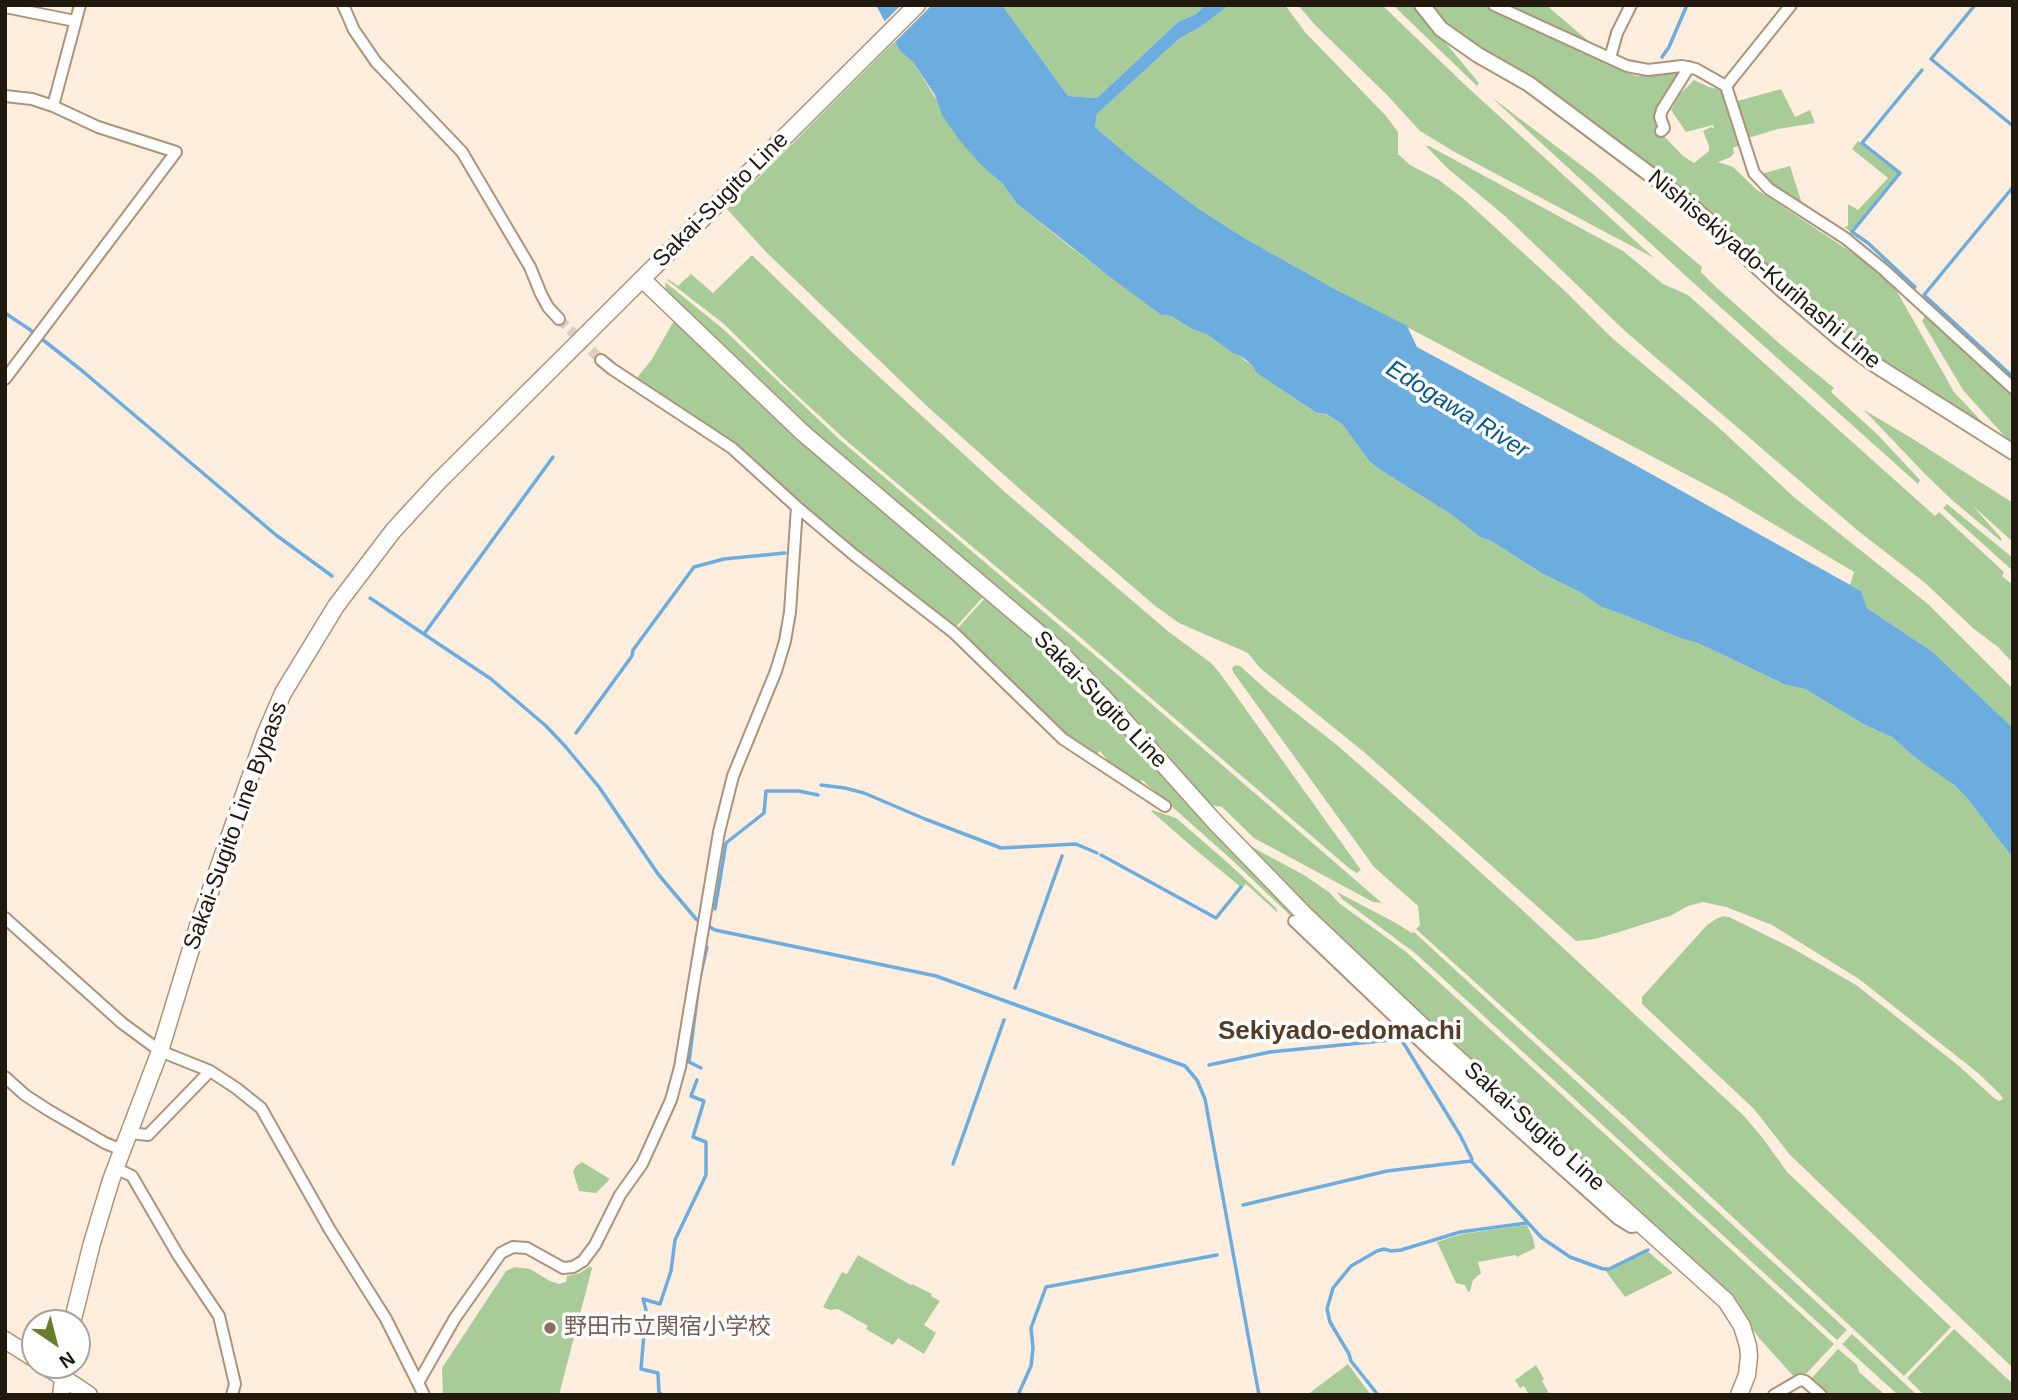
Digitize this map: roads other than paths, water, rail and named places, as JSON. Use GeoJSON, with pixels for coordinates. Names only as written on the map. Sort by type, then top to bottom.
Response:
{"type":"FeatureCollection","features":[{"type":"Feature","properties":{"kind":"main road","name":"Sakai-Sugito Line"},"geometry":{"type":"LineString","coordinates":[[917,5],[642,279],[841,467],[1054,646],[1214,821],[1305,915],[1436,1039],[1726,1301],[1738,1318],[1746,1337],[1749,1356],[1739,1395]]}},
{"type":"Feature","properties":{"kind":"main road","name":"Nishisekiyado-Kurihashi Line"},"geometry":{"type":"LineString","coordinates":[[1422,5],[1441,29],[1478,55],[1529,84],[1687,202],[1785,292],[1848,344],[1885,371],[2013,452]]}},
{"type":"Feature","properties":{"kind":"main road","name":"Sakai-Sugito Line Bypass"},"geometry":{"type":"LineString","coordinates":[[74,1309],[115,1168],[160,1051],[205,905],[265,735],[283,693],[336,606],[363,569],[438,482],[642,279]]}},
{"type":"Feature","properties":{"kind":"main road"},"geometry":{"type":"LineString","coordinates":[[5,1340],[21,1350]]}},
{"type":"Feature","properties":{"kind":"main road"},"geometry":{"type":"LineString","coordinates":[[72,1379],[89,1395]]}},
{"type":"Feature","properties":{"kind":"street"},"geometry":{"type":"LineString","coordinates":[[53,106],[80,5]]}},
{"type":"Feature","properties":{"kind":"street"},"geometry":{"type":"LineString","coordinates":[[343,5],[354,30],[376,62],[462,152],[530,267],[545,301],[559,319]]}},
{"type":"Feature","properties":{"kind":"street"},"geometry":{"type":"LineString","coordinates":[[1494,5],[1637,69],[1648,71],[1669,66],[1689,67],[1726,86],[1750,164],[1760,181],[1845,239],[1883,269],[2013,388]]}},
{"type":"Feature","properties":{"kind":"street"},"geometry":{"type":"LineString","coordinates":[[1610,58],[1617,33],[1631,5]]}},
{"type":"Feature","properties":{"kind":"street"},"geometry":{"type":"LineString","coordinates":[[1726,86],[1791,5]]}},
{"type":"Feature","properties":{"kind":"street"},"geometry":{"type":"LineString","coordinates":[[5,8],[75,21]]}},
{"type":"Feature","properties":{"kind":"street"},"geometry":{"type":"LineString","coordinates":[[1661,131],[1664,128],[1660,117],[1662,110],[1689,67]]}},
{"type":"Feature","properties":{"kind":"street"},"geometry":{"type":"LineString","coordinates":[[5,96],[32,99],[98,127],[176,152],[5,379]]}},
{"type":"Feature","properties":{"kind":"street"},"geometry":{"type":"LineString","coordinates":[[601,360],[732,448],[854,555],[953,632],[1063,739],[1165,806]]}},
{"type":"Feature","properties":{"kind":"street"},"geometry":{"type":"LineString","coordinates":[[418,1383],[455,1318],[500,1253],[513,1247],[527,1248],[557,1267],[568,1269],[583,1261],[595,1245],[620,1195],[642,1164],[673,1093],[680,1067],[719,832],[733,776],[776,671],[785,641],[790,612],[797,507]]}},
{"type":"Feature","properties":{"kind":"street"},"geometry":{"type":"LineString","coordinates":[[5,918],[122,1023],[160,1051],[210,1071],[261,1108],[330,1230],[386,1319],[424,1395]]}},
{"type":"Feature","properties":{"kind":"street"},"geometry":{"type":"LineString","coordinates":[[1294,921],[1429,1050],[1618,1219],[1631,1227],[1644,1225]]}},
{"type":"Feature","properties":{"kind":"street"},"geometry":{"type":"LineString","coordinates":[[129,1133],[148,1136],[210,1071]]}},
{"type":"Feature","properties":{"kind":"street"},"geometry":{"type":"LineString","coordinates":[[5,1077],[25,1095],[48,1110],[122,1150]]}},
{"type":"Feature","properties":{"kind":"street"},"geometry":{"type":"LineString","coordinates":[[115,1168],[132,1176],[178,1255],[219,1316],[235,1384],[232,1395]]}},
{"type":"Feature","properties":{"kind":"street"},"geometry":{"type":"LineString","coordinates":[[1774,1395],[1800,1380],[1821,1395]]}},
{"type":"Feature","properties":{"kind":"water","name":"Edogawa River"},"geometry":{"type":"Polygon","coordinates":[[[876,5],[1002,5],[1068,96],[1097,98],[1178,22],[1196,14],[1205,5],[1229,5],[1202,26],[1180,38],[1097,114],[1095,127],[1199,209],[1246,239],[1407,326],[1417,347],[1861,591],[1867,608],[1933,652],[2013,728],[2013,858],[1954,785],[1913,756],[1892,737],[1865,725],[1805,689],[1786,685],[1698,643],[1601,607],[1580,592],[1480,537],[1452,515],[1370,462],[1342,424],[1326,414],[1317,413],[1294,398],[1257,373],[1241,356],[1232,353],[1208,335],[1171,316],[1161,315],[1110,277],[1017,204],[1002,183],[984,168],[960,141],[942,115],[935,95],[913,62],[900,51],[876,5]]]}},
{"type":"Feature","properties":{"kind":"waterway"},"geometry":{"type":"LineString","coordinates":[[1662,57],[1687,5]]}},
{"type":"Feature","properties":{"kind":"waterway"},"geometry":{"type":"LineString","coordinates":[[1975,5],[1931,59],[2013,126]]}},
{"type":"Feature","properties":{"kind":"waterway"},"geometry":{"type":"LineString","coordinates":[[1915,287],[1868,243],[1852,232],[1900,173],[1862,143],[1922,70]]}},
{"type":"Feature","properties":{"kind":"waterway"},"geometry":{"type":"LineString","coordinates":[[2013,187],[1924,295],[2013,377]]}},
{"type":"Feature","properties":{"kind":"waterway"},"geometry":{"type":"LineString","coordinates":[[5,313],[80,369],[276,535],[332,576]]}},
{"type":"Feature","properties":{"kind":"waterway"},"geometry":{"type":"LineString","coordinates":[[424,634],[553,457]]}},
{"type":"Feature","properties":{"kind":"waterway"},"geometry":{"type":"LineString","coordinates":[[576,733],[694,567],[724,559],[785,553]]}},
{"type":"Feature","properties":{"kind":"waterway"},"geometry":{"type":"LineString","coordinates":[[370,598],[491,679],[546,726],[599,787],[658,874],[696,919],[715,930],[936,976],[1185,1066],[1197,1080],[1205,1099],[1259,1395]]}},
{"type":"Feature","properties":{"kind":"waterway"},"geometry":{"type":"LineString","coordinates":[[821,785],[864,793],[1001,848],[1076,844],[1097,853]]}},
{"type":"Feature","properties":{"kind":"waterway"},"geometry":{"type":"LineString","coordinates":[[715,909],[726,843],[764,813],[766,791],[799,791],[818,795]]}},
{"type":"Feature","properties":{"kind":"waterway"},"geometry":{"type":"LineString","coordinates":[[1101,855],[1216,918],[1241,887]]}},
{"type":"Feature","properties":{"kind":"waterway"},"geometry":{"type":"LineString","coordinates":[[1015,988],[1062,856]]}},
{"type":"Feature","properties":{"kind":"waterway"},"geometry":{"type":"LineString","coordinates":[[700,977],[707,947]]}},
{"type":"Feature","properties":{"kind":"waterway"},"geometry":{"type":"LineString","coordinates":[[698,991],[689,1062],[701,1068]]}},
{"type":"Feature","properties":{"kind":"waterway"},"geometry":{"type":"LineString","coordinates":[[953,1164],[1004,1020]]}},
{"type":"Feature","properties":{"kind":"waterway"},"geometry":{"type":"LineString","coordinates":[[1209,1065],[1270,1052],[1401,1039],[1460,1135],[1471,1161]]}},
{"type":"Feature","properties":{"kind":"waterway"},"geometry":{"type":"LineString","coordinates":[[663,1395],[659,1393],[658,1373],[641,1369],[646,1310],[643,1299],[660,1304],[671,1271],[675,1240],[706,1175],[706,1142],[693,1137],[704,1101],[691,1096],[697,1080]]}},
{"type":"Feature","properties":{"kind":"waterway"},"geometry":{"type":"LineString","coordinates":[[1243,1205],[1387,1171],[1471,1161],[1542,1238],[1570,1257],[1609,1269],[1648,1250]]}},
{"type":"Feature","properties":{"kind":"waterway"},"geometry":{"type":"LineString","coordinates":[[1378,1395],[1351,1361],[1330,1322],[1327,1309],[1333,1288],[1351,1266],[1384,1249],[1401,1250],[1460,1232],[1527,1223]]}},
{"type":"Feature","properties":{"kind":"waterway"},"geometry":{"type":"LineString","coordinates":[[1018,1395],[1031,1366],[1031,1328],[1046,1287],[1217,1255]]}},
{"type":"Feature","properties":{"kind":"tunnel"},"geometry":{"type":"LineString","coordinates":[[559,319],[601,360]]}},
{"type":"Feature","properties":{"kind":"place","name":"野田市立関宿小学校"},"geometry":{"type":"Point","coordinates":[550,1328]}},
{"type":"Feature","properties":{"kind":"district","name":"Sekiyado-edomachi"},"geometry":{"type":"Point","coordinates":[1340,1032]}}]}
